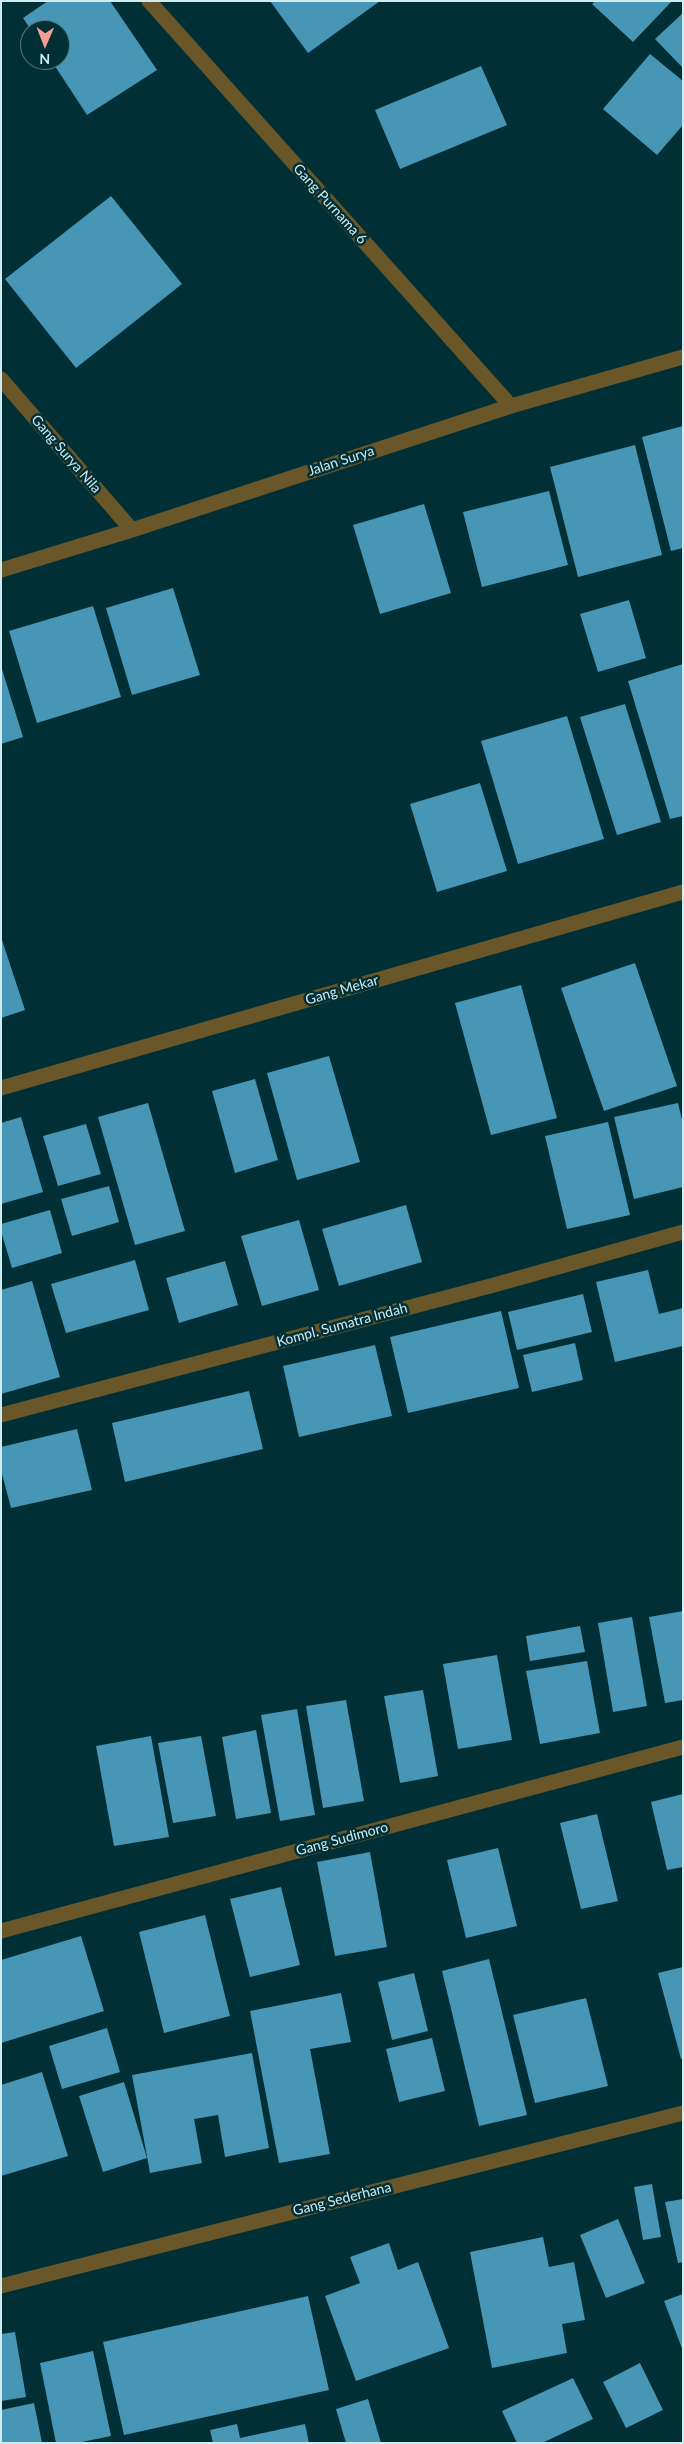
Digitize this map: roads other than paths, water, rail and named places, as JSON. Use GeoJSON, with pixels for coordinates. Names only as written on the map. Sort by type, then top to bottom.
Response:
{"type":"FeatureCollection","features":[{"type":"Feature","properties":{"kind":"street","name":"Gang Purnama 6"},"geometry":{"type":"LineString","coordinates":[[149,1],[511,406]]}},
{"type":"Feature","properties":{"kind":"street","name":"Jalan Surya"},"geometry":{"type":"LineString","coordinates":[[1,570],[132,530],[511,406],[683,357]]}},
{"type":"Feature","properties":{"kind":"street","name":"Gang Surya Nila"},"geometry":{"type":"LineString","coordinates":[[1,379],[132,530]]}},
{"type":"Feature","properties":{"kind":"street","name":"Gang Mekar"},"geometry":{"type":"LineString","coordinates":[[1,1088],[683,892]]}},
{"type":"Feature","properties":{"kind":"street","name":"Kompl. Sumatra Indah"},"geometry":{"type":"LineString","coordinates":[[1,1415],[485,1288],[683,1232]]}},
{"type":"Feature","properties":{"kind":"street","name":"Gang Sudimoro"},"geometry":{"type":"LineString","coordinates":[[1,1931],[683,1747]]}},
{"type":"Feature","properties":{"kind":"street","name":"Gang Sederhana"},"geometry":{"type":"LineString","coordinates":[[1,2286],[683,2113]]}}]}
